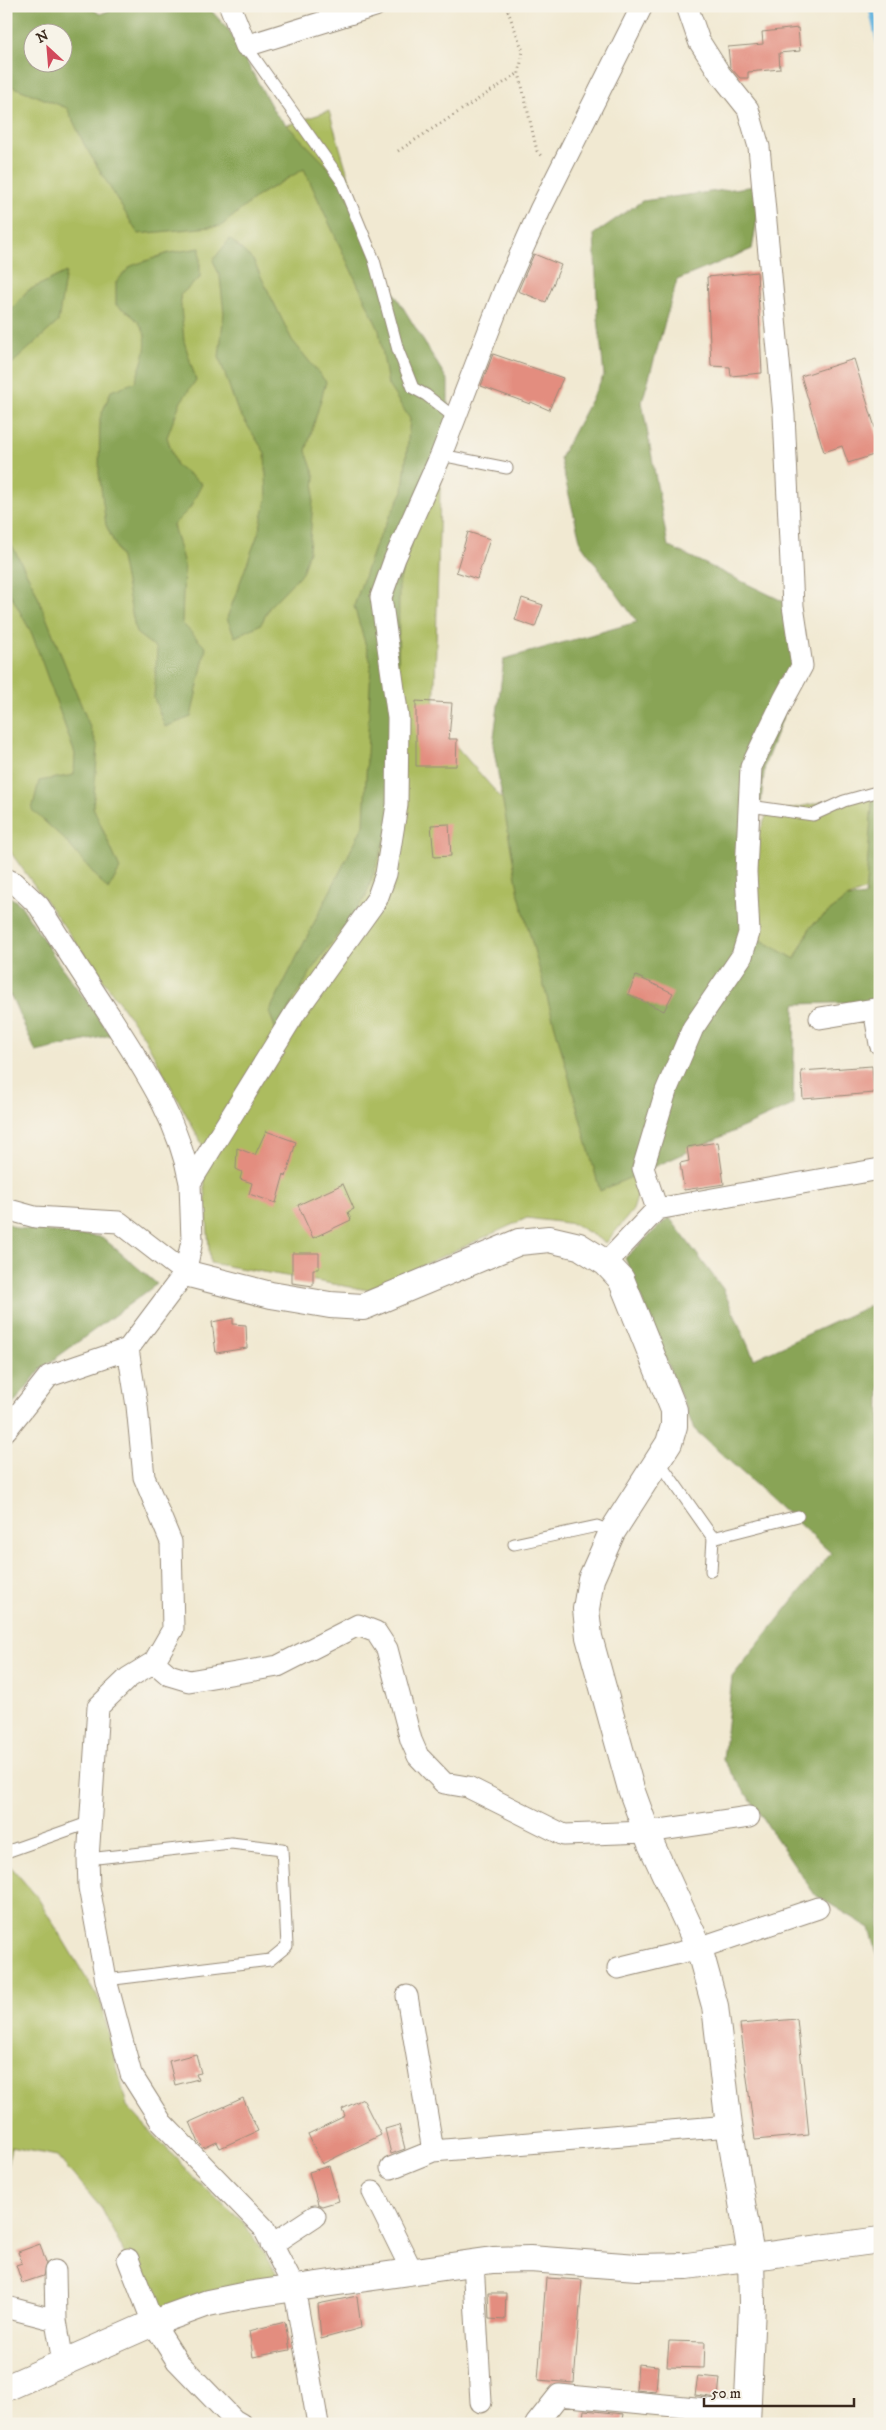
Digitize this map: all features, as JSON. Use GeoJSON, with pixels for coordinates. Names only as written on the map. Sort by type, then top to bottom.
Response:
{"type":"FeatureCollection","features":[{"type":"Feature","properties":{"kind":"street"},"geometry":{"type":"LineString","coordinates":[[230,6],[246,46],[375,6]]}},
{"type":"Feature","properties":{"kind":"street"},"geometry":{"type":"LineString","coordinates":[[190,1183],[295,1013],[377,899],[386,874],[397,805],[398,718],[382,597],[394,558],[441,455],[504,291],[558,174],[642,6]]}},
{"type":"Feature","properties":{"kind":"street"},"geometry":{"type":"LineString","coordinates":[[657,1209],[643,1168],[666,1091],[693,1028],[738,964],[749,933],[746,872],[751,767],[802,666],[793,606],[784,415],[759,147],[748,109],[720,74],[699,42],[687,6]]}},
{"type":"Feature","properties":{"kind":"street"},"geometry":{"type":"LineString","coordinates":[[6,879],[14,883],[39,906],[152,1081],[176,1129],[186,1156],[190,1183],[192,1241],[185,1273],[128,1348],[49,1376],[6,1430]]}},
{"type":"Feature","properties":{"kind":"street"},"geometry":{"type":"LineString","coordinates":[[820,1018],[874,1009],[880,1044]]}},
{"type":"Feature","properties":{"kind":"street"},"geometry":{"type":"LineString","coordinates":[[606,1263],[657,1209],[880,1169]]}},
{"type":"Feature","properties":{"kind":"street"},"geometry":{"type":"LineString","coordinates":[[6,1209],[35,1217],[120,1222],[185,1273],[271,1296],[330,1304],[362,1307],[519,1242],[548,1239],[579,1246],[606,1263],[621,1280],[674,1410],[674,1426],[669,1443],[612,1532],[591,1579],[586,1609],[588,1637],[616,1741],[647,1832],[699,1948],[715,2006],[729,2126],[751,2256],[752,2305],[748,2418],[560,2395],[536,2424]]}},
{"type":"Feature","properties":{"kind":"street"},"geometry":{"type":"LineString","coordinates":[[128,1348],[144,1476],[171,1542],[173,1629],[154,1662],[128,1678],[98,1707],[94,1733],[88,1859],[89,1887],[106,1980],[130,2074],[162,2123],[263,2227],[294,2287],[318,2424]]}},
{"type":"Feature","properties":{"kind":"street"},"geometry":{"type":"LineString","coordinates":[[154,1662],[169,1675],[189,1681],[278,1666],[358,1625],[376,1632],[387,1649],[411,1740],[418,1756],[444,1783],[468,1787],[564,1835],[647,1832],[749,1817]]}},
{"type":"Feature","properties":{"kind":"street"},"geometry":{"type":"LineString","coordinates":[[618,1968],[699,1948],[818,1908]]}},
{"type":"Feature","properties":{"kind":"street"},"geometry":{"type":"LineString","coordinates":[[407,1996],[433,2151]]}},
{"type":"Feature","properties":{"kind":"street"},"geometry":{"type":"LineString","coordinates":[[391,2168],[433,2151],[729,2126]]}},
{"type":"Feature","properties":{"kind":"street"},"geometry":{"type":"LineString","coordinates":[[373,2192],[412,2271]]}},
{"type":"Feature","properties":{"kind":"street"},"geometry":{"type":"LineString","coordinates":[[271,2245],[315,2216]]}},
{"type":"Feature","properties":{"kind":"street"},"geometry":{"type":"LineString","coordinates":[[6,2388],[153,2323],[208,2303],[294,2287],[473,2262],[530,2259],[637,2267],[687,2266],[880,2240]]}},
{"type":"Feature","properties":{"kind":"street"},"geometry":{"type":"LineString","coordinates":[[128,2259],[153,2323],[177,2361],[234,2420],[241,2424]]}},
{"type":"Feature","properties":{"kind":"street"},"geometry":{"type":"LineString","coordinates":[[473,2262],[481,2402]]}},
{"type":"Feature","properties":{"kind":"street"},"geometry":{"type":"LineString","coordinates":[[55,2271],[56,2320],[63,2363]]}},
{"type":"Feature","properties":{"kind":"street"},"geometry":{"type":"LineString","coordinates":[[6,2307],[56,2320]]}},
{"type":"Feature","properties":{"kind":"lane"},"geometry":{"type":"LineString","coordinates":[[246,46],[341,180],[374,260],[398,350],[413,388],[426,395],[455,418]]}},
{"type":"Feature","properties":{"kind":"lane"},"geometry":{"type":"LineString","coordinates":[[441,455],[507,468]]}},
{"type":"Feature","properties":{"kind":"lane"},"geometry":{"type":"LineString","coordinates":[[750,806],[813,815],[844,801],[880,791]]}},
{"type":"Feature","properties":{"kind":"lane"},"geometry":{"type":"LineString","coordinates":[[658,1460],[713,1538],[711,1571]]}},
{"type":"Feature","properties":{"kind":"lane"},"geometry":{"type":"LineString","coordinates":[[713,1538],[798,1516]]}},
{"type":"Feature","properties":{"kind":"lane"},"geometry":{"type":"LineString","coordinates":[[514,1544],[597,1526],[612,1532]]}},
{"type":"Feature","properties":{"kind":"lane"},"geometry":{"type":"LineString","coordinates":[[6,1852],[91,1822]]}},
{"type":"Feature","properties":{"kind":"lane"},"geometry":{"type":"LineString","coordinates":[[88,1859],[232,1843],[282,1849],[287,1946],[270,1960],[106,1980]]}},
{"type":"Feature","properties":{"kind":"path"},"geometry":{"type":"LineString","coordinates":[[506,6],[523,51],[520,73],[537,151],[558,174]]}},
{"type":"Feature","properties":{"kind":"path"},"geometry":{"type":"LineString","coordinates":[[398,151],[520,73]]}},
{"type":"Feature","properties":{"kind":"green space"},"geometry":{"type":"Polygon","coordinates":[[[6,6],[88,6],[100,14],[121,6],[207,6],[229,30],[275,113],[341,180],[374,260],[448,381],[448,423],[399,583],[397,805],[365,898],[315,965],[276,1030],[269,1012],[364,824],[371,663],[354,606],[375,545],[403,491],[410,419],[388,385],[379,330],[304,169],[259,195],[221,226],[138,234],[85,146],[67,108],[6,84],[6,6]]]}},
{"type":"Feature","properties":{"kind":"green space"},"geometry":{"type":"Polygon","coordinates":[[[22,35],[22,72],[72,72],[72,68],[216,149],[329,111],[380,282],[455,418],[441,455],[434,721],[538,840],[666,1105],[633,1210],[606,1243],[574,1224],[527,1218],[368,1290],[210,1263],[202,1144],[144,1037],[6,846],[6,39],[22,35]]]}},
{"type":"Feature","properties":{"kind":"green space"},"geometry":{"type":"Polygon","coordinates":[[[763,185],[752,249],[677,280],[642,402],[668,546],[793,606],[802,666],[765,764],[746,941],[749,933],[795,959],[811,926],[847,898],[865,896],[873,791],[880,789],[880,1034],[872,1002],[795,1004],[793,1105],[600,1191],[519,895],[493,745],[504,659],[637,622],[581,544],[560,458],[604,375],[598,318],[594,234],[642,201],[763,185]]]}},
{"type":"Feature","properties":{"kind":"green space"},"geometry":{"type":"Polygon","coordinates":[[[230,239],[253,260],[292,340],[326,382],[306,451],[315,477],[309,551],[302,573],[270,606],[261,624],[235,637],[227,618],[259,531],[267,498],[265,453],[237,409],[219,357],[224,313],[220,277],[213,260],[230,239]]]}},
{"type":"Feature","properties":{"kind":"green space"},"geometry":{"type":"Polygon","coordinates":[[[200,248],[200,278],[180,295],[184,341],[196,380],[180,403],[167,437],[176,465],[202,484],[190,508],[173,525],[184,564],[182,623],[206,648],[191,717],[165,727],[154,698],[157,649],[136,633],[121,558],[106,525],[99,473],[100,418],[111,391],[135,382],[145,347],[143,329],[129,313],[116,305],[116,282],[131,266],[169,253],[200,248]]]}},
{"type":"Feature","properties":{"kind":"green space"},"geometry":{"type":"Polygon","coordinates":[[[66,272],[58,322],[6,369],[6,316],[27,291],[66,272]]]}},
{"type":"Feature","properties":{"kind":"green space"},"geometry":{"type":"Polygon","coordinates":[[[6,534],[34,587],[98,747],[93,807],[120,869],[108,890],[64,839],[32,810],[39,781],[74,775],[75,754],[32,634],[6,586],[6,534]]]}},
{"type":"Feature","properties":{"kind":"green space"},"geometry":{"type":"Polygon","coordinates":[[[873,791],[866,890],[847,898],[811,926],[795,959],[748,937],[757,838],[767,814],[873,791]]]}},
{"type":"Feature","properties":{"kind":"green space"},"geometry":{"type":"Polygon","coordinates":[[[6,894],[20,904],[60,965],[111,1035],[36,1052],[11,996],[6,996],[6,894]]]}},
{"type":"Feature","properties":{"kind":"green space"},"geometry":{"type":"Polygon","coordinates":[[[669,1217],[723,1289],[754,1359],[880,1301],[880,1964],[870,1928],[815,1895],[723,1760],[732,1677],[831,1553],[694,1429],[625,1258],[669,1217]]]}},
{"type":"Feature","properties":{"kind":"green space"},"geometry":{"type":"Polygon","coordinates":[[[6,1222],[17,1228],[102,1237],[157,1284],[41,1369],[6,1413],[6,1222]]]}},
{"type":"Feature","properties":{"kind":"green space"},"geometry":{"type":"Polygon","coordinates":[[[6,1861],[38,1898],[101,2003],[127,2106],[195,2179],[244,2223],[278,2276],[154,2313],[102,2209],[57,2156],[11,2147],[6,2172],[6,1861]]]}},
{"type":"Feature","properties":{"kind":"building"},"geometry":{"type":"Polygon","coordinates":[[[798,28],[800,51],[779,53],[780,69],[748,72],[748,78],[740,78],[730,67],[728,47],[763,44],[762,32],[798,28]]]}},
{"type":"Feature","properties":{"kind":"building"},"geometry":{"type":"Polygon","coordinates":[[[534,254],[561,265],[546,302],[518,291],[534,254]]]}},
{"type":"Feature","properties":{"kind":"building"},"geometry":{"type":"Polygon","coordinates":[[[757,272],[762,373],[731,376],[730,367],[711,366],[707,277],[757,272]]]}},
{"type":"Feature","properties":{"kind":"building"},"geometry":{"type":"Polygon","coordinates":[[[493,354],[563,378],[549,410],[531,402],[530,404],[481,386],[493,354]]]}},
{"type":"Feature","properties":{"kind":"building"},"geometry":{"type":"Polygon","coordinates":[[[854,359],[880,444],[880,453],[848,463],[842,446],[824,452],[801,376],[854,359]]]}},
{"type":"Feature","properties":{"kind":"building"},"geometry":{"type":"Polygon","coordinates":[[[468,532],[490,539],[477,579],[456,572],[468,532]]]}},
{"type":"Feature","properties":{"kind":"building"},"geometry":{"type":"Polygon","coordinates":[[[522,598],[543,605],[535,627],[515,620],[522,598]]]}},
{"type":"Feature","properties":{"kind":"building"},"geometry":{"type":"Polygon","coordinates":[[[416,701],[452,703],[449,739],[457,739],[456,766],[416,766],[416,701]]]}},
{"type":"Feature","properties":{"kind":"building"},"geometry":{"type":"Polygon","coordinates":[[[449,824],[451,856],[434,857],[431,825],[449,824]]]}},
{"type":"Feature","properties":{"kind":"building"},"geometry":{"type":"Polygon","coordinates":[[[636,976],[673,993],[664,1011],[628,994],[636,976]]]}},
{"type":"Feature","properties":{"kind":"building"},"geometry":{"type":"Polygon","coordinates":[[[872,1066],[874,1093],[803,1099],[801,1071],[872,1066]]]}},
{"type":"Feature","properties":{"kind":"building"},"geometry":{"type":"Polygon","coordinates":[[[266,1131],[296,1142],[276,1203],[249,1194],[252,1183],[240,1179],[242,1172],[236,1169],[237,1148],[255,1155],[266,1131]]]}},
{"type":"Feature","properties":{"kind":"building"},"geometry":{"type":"Polygon","coordinates":[[[718,1142],[724,1184],[684,1190],[680,1163],[689,1161],[687,1147],[718,1142]]]}},
{"type":"Feature","properties":{"kind":"building"},"geometry":{"type":"Polygon","coordinates":[[[343,1184],[354,1209],[348,1212],[351,1220],[313,1238],[298,1205],[343,1184]]]}},
{"type":"Feature","properties":{"kind":"building"},"geometry":{"type":"Polygon","coordinates":[[[292,1253],[319,1253],[319,1269],[313,1269],[313,1286],[292,1283],[292,1253]]]}},
{"type":"Feature","properties":{"kind":"building"},"geometry":{"type":"Polygon","coordinates":[[[233,1318],[233,1324],[246,1325],[247,1348],[216,1353],[212,1322],[233,1318]]]}},
{"type":"Feature","properties":{"kind":"building"},"geometry":{"type":"Polygon","coordinates":[[[797,2019],[809,2135],[755,2140],[740,2024],[797,2019]]]}},
{"type":"Feature","properties":{"kind":"building"},"geometry":{"type":"Polygon","coordinates":[[[196,2054],[201,2073],[196,2074],[198,2079],[175,2085],[169,2061],[196,2054]]]}},
{"type":"Feature","properties":{"kind":"building"},"geometry":{"type":"Polygon","coordinates":[[[243,2098],[258,2131],[220,2148],[217,2142],[204,2148],[199,2143],[190,2122],[243,2098]]]}},
{"type":"Feature","properties":{"kind":"building"},"geometry":{"type":"Polygon","coordinates":[[[363,2099],[381,2135],[322,2164],[308,2134],[345,2116],[342,2109],[363,2099]]]}},
{"type":"Feature","properties":{"kind":"building"},"geometry":{"type":"Polygon","coordinates":[[[399,2125],[405,2149],[391,2154],[385,2129],[399,2125]]]}},
{"type":"Feature","properties":{"kind":"building"},"geometry":{"type":"Polygon","coordinates":[[[329,2166],[339,2201],[322,2206],[318,2204],[309,2172],[329,2166]]]}},
{"type":"Feature","properties":{"kind":"building"},"geometry":{"type":"Polygon","coordinates":[[[40,2244],[46,2263],[43,2276],[22,2283],[16,2265],[22,2263],[18,2252],[40,2244]]]}},
{"type":"Feature","properties":{"kind":"building"},"geometry":{"type":"Polygon","coordinates":[[[546,2278],[582,2280],[574,2383],[538,2380],[546,2278]]]}},
{"type":"Feature","properties":{"kind":"building"},"geometry":{"type":"Polygon","coordinates":[[[488,2293],[506,2293],[505,2320],[489,2319],[488,2293]]]}},
{"type":"Feature","properties":{"kind":"building"},"geometry":{"type":"Polygon","coordinates":[[[357,2296],[361,2328],[321,2339],[318,2304],[357,2296]]]}},
{"type":"Feature","properties":{"kind":"building"},"geometry":{"type":"Polygon","coordinates":[[[285,2322],[290,2350],[253,2357],[249,2331],[285,2322]]]}},
{"type":"Feature","properties":{"kind":"building"},"geometry":{"type":"Polygon","coordinates":[[[669,2341],[705,2342],[704,2368],[667,2367],[669,2341]]]}},
{"type":"Feature","properties":{"kind":"building"},"geometry":{"type":"Polygon","coordinates":[[[638,2364],[658,2366],[656,2392],[636,2390],[638,2364]]]}},
{"type":"Feature","properties":{"kind":"building"},"geometry":{"type":"Polygon","coordinates":[[[698,2376],[720,2378],[718,2398],[695,2395],[698,2376]]]}},
{"type":"Feature","properties":{"kind":"building"},"geometry":{"type":"Polygon","coordinates":[[[584,2410],[624,2414],[622,2424],[582,2424],[584,2410]]]}},
{"type":"Feature","properties":{"kind":"waterway"},"geometry":{"type":"LineString","coordinates":[[871,6],[880,47]]}}]}
